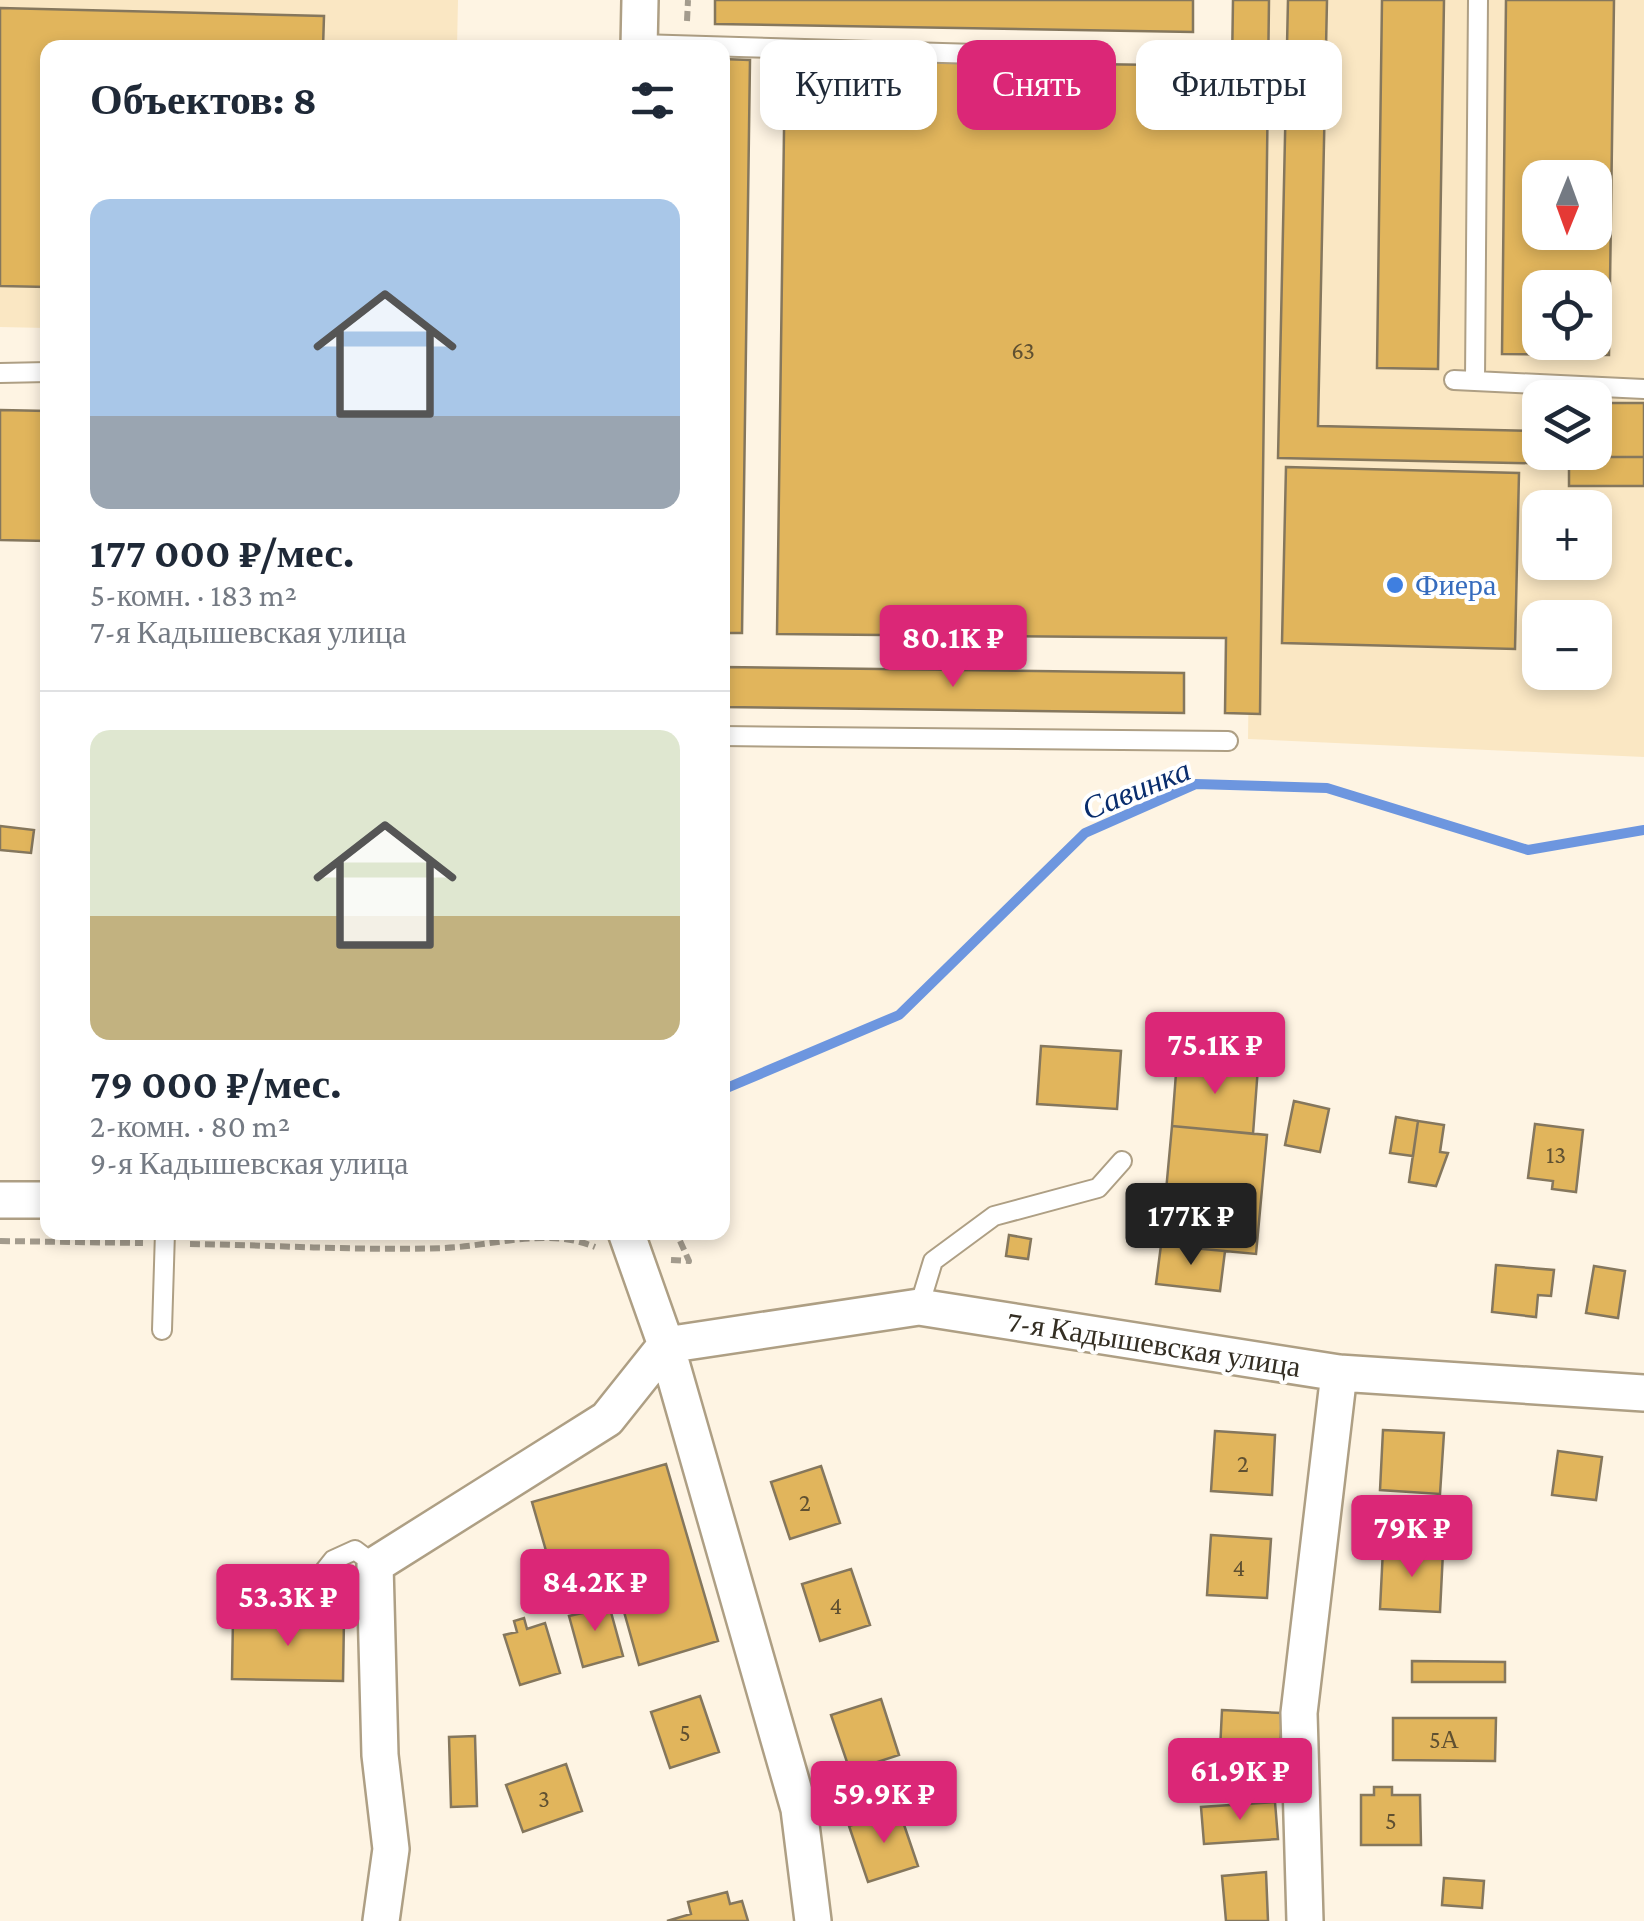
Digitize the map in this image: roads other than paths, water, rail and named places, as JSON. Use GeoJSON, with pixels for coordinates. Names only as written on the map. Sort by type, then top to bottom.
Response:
{"type":"FeatureCollection","features":[{"type":"Feature","properties":{"kind":"street"},"geometry":{"type":"LineString","coordinates":[[639,40],[640,0]]}},
{"type":"Feature","properties":{"kind":"street"},"geometry":{"type":"LineString","coordinates":[[0,1200],[40,1200]]}},
{"type":"Feature","properties":{"kind":"street"},"geometry":{"type":"LineString","coordinates":[[631,1245],[666,1345],[799,1809],[813,1921]]}},
{"type":"Feature","properties":{"kind":"street","name":"7-я Кадышевская улица"},"geometry":{"type":"LineString","coordinates":[[666,1345],[920,1306],[1339,1373],[1644,1392]]}},
{"type":"Feature","properties":{"kind":"street"},"geometry":{"type":"LineString","coordinates":[[381,1921],[392,1850],[380,1755],[375,1564],[607,1419],[666,1345]]}},
{"type":"Feature","properties":{"kind":"street"},"geometry":{"type":"LineString","coordinates":[[1305,1921],[1300,1712],[1339,1373]]}},
{"type":"Feature","properties":{"kind":"lane"},"geometry":{"type":"LineString","coordinates":[[1474,380],[1478,0]]}},
{"type":"Feature","properties":{"kind":"lane"},"geometry":{"type":"LineString","coordinates":[[730,48],[957,54]]}},
{"type":"Feature","properties":{"kind":"lane"},"geometry":{"type":"LineString","coordinates":[[0,373],[40,372]]}},
{"type":"Feature","properties":{"kind":"lane"},"geometry":{"type":"LineString","coordinates":[[1454,380],[1644,389]]}},
{"type":"Feature","properties":{"kind":"lane"},"geometry":{"type":"LineString","coordinates":[[730,736],[1228,741]]}},
{"type":"Feature","properties":{"kind":"lane"},"geometry":{"type":"LineString","coordinates":[[920,1306],[934,1261],[994,1216],[1098,1188],[1122,1161]]}},
{"type":"Feature","properties":{"kind":"lane"},"geometry":{"type":"LineString","coordinates":[[162,1330],[165,1240]]}},
{"type":"Feature","properties":{"kind":"lane"},"geometry":{"type":"LineString","coordinates":[[310,1589],[332,1560],[355,1550],[375,1564]]}},
{"type":"Feature","properties":{"kind":"waterway","name":"Савинка"},"geometry":{"type":"LineString","coordinates":[[730,1087],[899,1015],[1085,833],[1196,784],[1327,788],[1528,850],[1644,830]]}},
{"type":"Feature","properties":{"kind":"place","name":"Фиера"},"geometry":{"type":"Point","coordinates":[1395,585]}}]}
